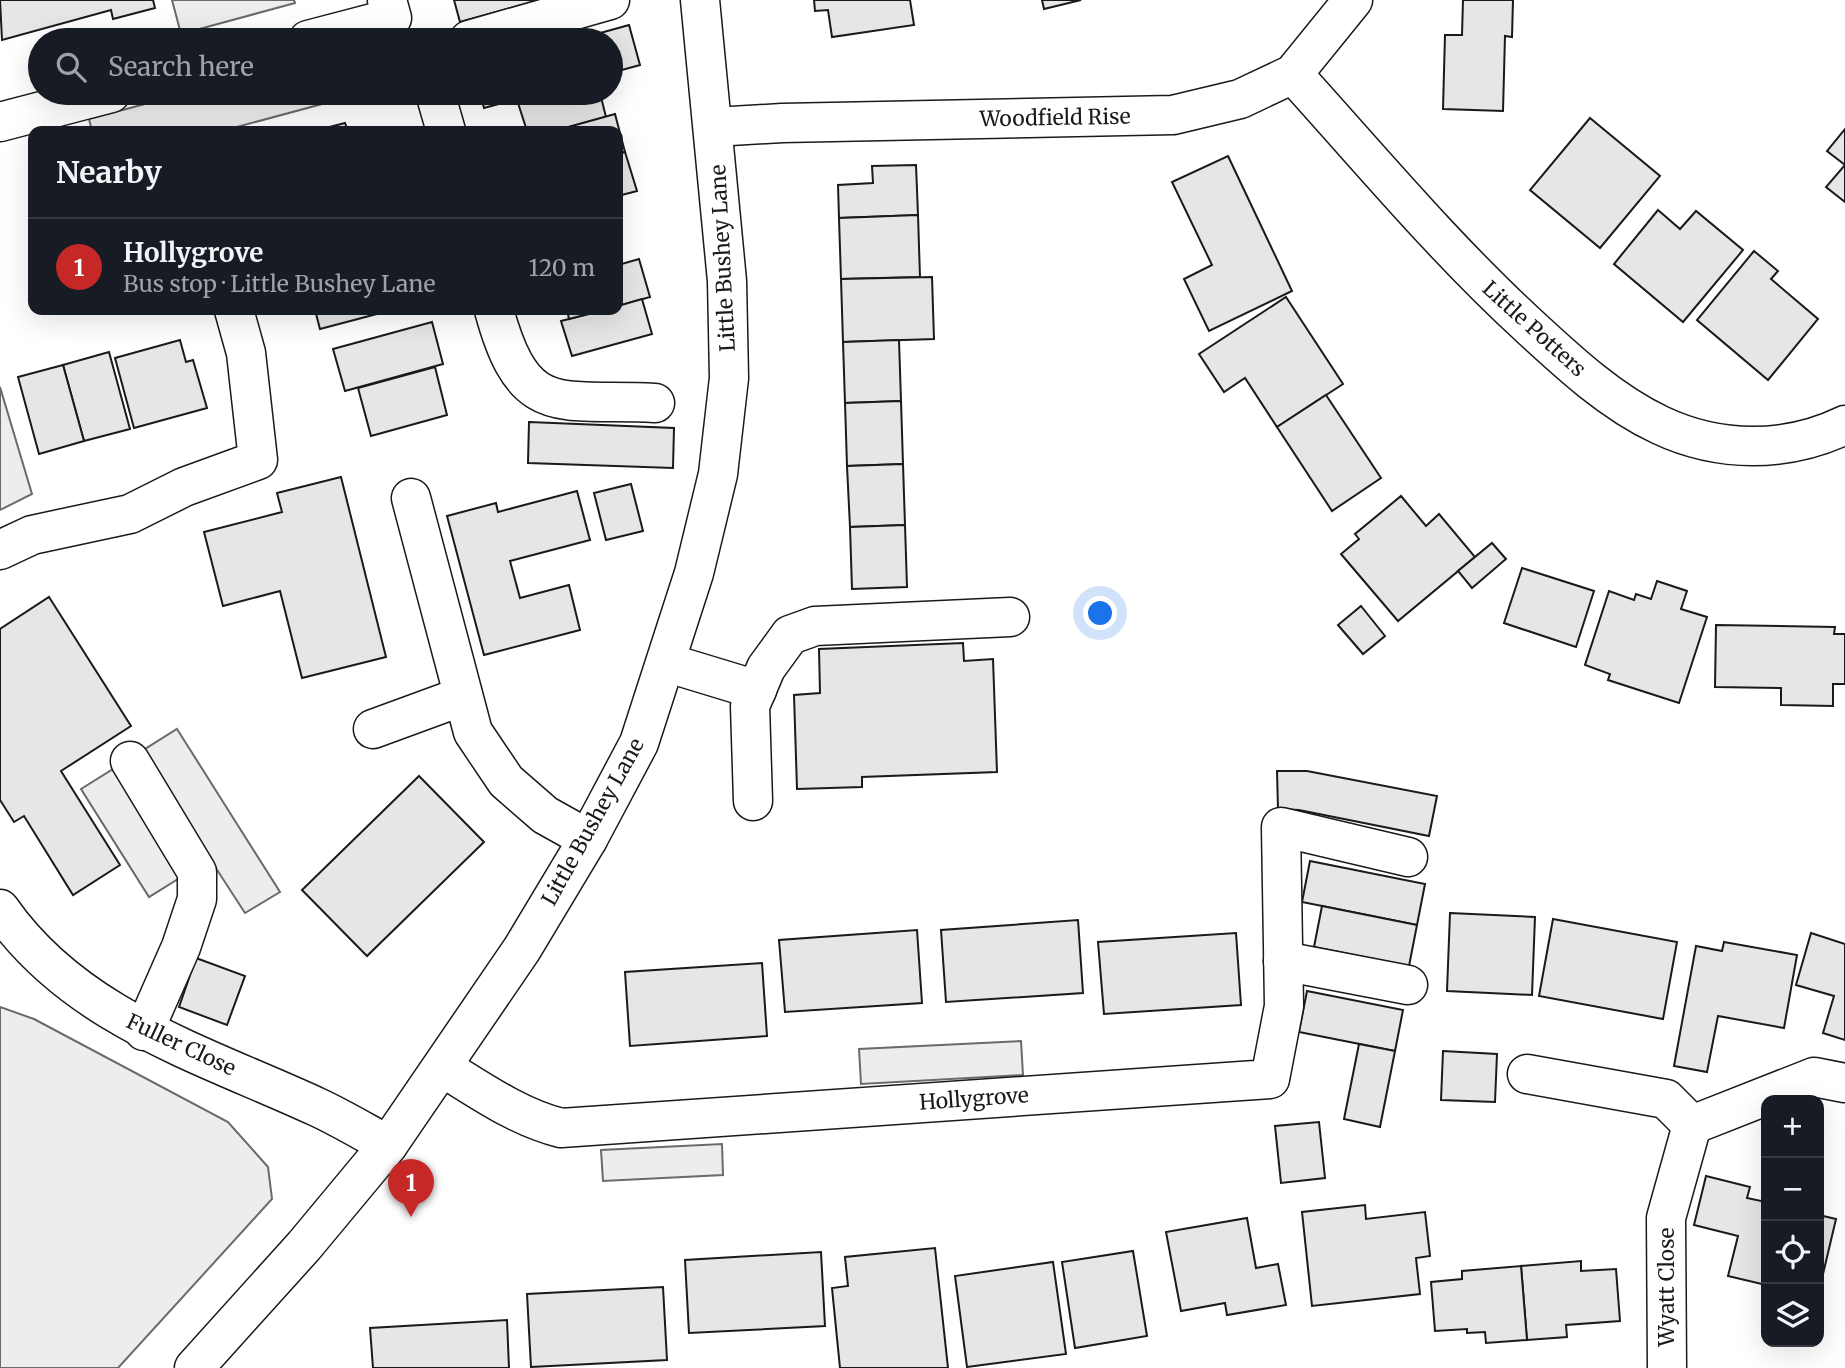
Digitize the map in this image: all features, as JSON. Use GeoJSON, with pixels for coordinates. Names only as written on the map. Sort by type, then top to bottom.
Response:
{"type":"FeatureCollection","features":[{"type":"Feature","properties":{"kind":"street"},"geometry":{"type":"LineString","coordinates":[[511,28],[610,0]]}},
{"type":"Feature","properties":{"kind":"street","name":"Little Bushey Lane"},"geometry":{"type":"LineString","coordinates":[[194,1368],[304,1246],[388,1145],[522,949],[588,839],[639,743],[668,663],[694,573],[718,474],[729,378],[727,281],[700,0]]}},
{"type":"Feature","properties":{"kind":"street","name":"Woodfield Rise"},"geometry":{"type":"LineString","coordinates":[[714,127],[1173,115],[1240,99],[1293,74],[1353,0]]}},
{"type":"Feature","properties":{"kind":"street"},"geometry":{"type":"LineString","coordinates":[[359,28],[397,19]]}},
{"type":"Feature","properties":{"kind":"street","name":"Little Potters"},"geometry":{"type":"LineString","coordinates":[[1293,74],[1478,279],[1558,353],[1621,404],[1662,426],[1700,439],[1746,446],[1788,446],[1845,425]]}},
{"type":"Feature","properties":{"kind":"street"},"geometry":{"type":"LineString","coordinates":[[0,122],[64,105]]}},
{"type":"Feature","properties":{"kind":"street"},"geometry":{"type":"LineString","coordinates":[[438,105],[445,126]]}},
{"type":"Feature","properties":{"kind":"street"},"geometry":{"type":"LineString","coordinates":[[0,550],[32,535],[130,514],[184,487],[258,460],[246,353],[235,315]]}},
{"type":"Feature","properties":{"kind":"street"},"geometry":{"type":"LineString","coordinates":[[495,315],[505,348],[518,374],[532,390],[550,398],[655,403]]}},
{"type":"Feature","properties":{"kind":"street"},"geometry":{"type":"LineString","coordinates":[[411,498],[473,732],[506,781],[544,815],[588,839]]}},
{"type":"Feature","properties":{"kind":"street"},"geometry":{"type":"LineString","coordinates":[[753,801],[750,706],[766,668],[790,635],[815,626],[1010,617]]}},
{"type":"Feature","properties":{"kind":"street"},"geometry":{"type":"LineString","coordinates":[[668,663],[757,690]]}},
{"type":"Feature","properties":{"kind":"street"},"geometry":{"type":"LineString","coordinates":[[373,729],[463,696]]}},
{"type":"Feature","properties":{"kind":"street"},"geometry":{"type":"LineString","coordinates":[[130,761],[197,872],[197,900],[181,947],[144,1031]]}},
{"type":"Feature","properties":{"kind":"street"},"geometry":{"type":"LineString","coordinates":[[1408,857],[1281,827],[1283,961],[1408,985]]}},
{"type":"Feature","properties":{"kind":"street","name":"Fuller Close"},"geometry":{"type":"LineString","coordinates":[[0,909],[19,936],[78,991],[144,1031],[319,1108],[388,1145]]}},
{"type":"Feature","properties":{"kind":"street","name":"Hollygrove"},"geometry":{"type":"LineString","coordinates":[[442,1067],[510,1109],[561,1128],[1270,1079],[1284,1006],[1283,961]]}},
{"type":"Feature","properties":{"kind":"street"},"geometry":{"type":"LineString","coordinates":[[1527,1074],[1666,1099],[1692,1125],[1814,1077],[1845,1083]]}},
{"type":"Feature","properties":{"kind":"street","name":"Wyatt Close"},"geometry":{"type":"LineString","coordinates":[[1667,1368],[1666,1218],[1692,1125]]}},
{"type":"Feature","properties":{"kind":"shaded area"},"geometry":{"type":"Polygon","coordinates":[[[172,0],[294,0],[295,3],[203,28],[179,28],[172,0]]]}},
{"type":"Feature","properties":{"kind":"shaded area"},"geometry":{"type":"Polygon","coordinates":[[[141,105],[318,105],[241,126],[91,126],[89,119],[141,105]]]}},
{"type":"Feature","properties":{"kind":"shaded area"},"geometry":{"type":"Polygon","coordinates":[[[0,387],[32,494],[0,510],[0,387]]]}},
{"type":"Feature","properties":{"kind":"shaded area"},"geometry":{"type":"Polygon","coordinates":[[[177,729],[280,892],[245,913],[210,859],[149,897],[81,789],[177,729]]]}},
{"type":"Feature","properties":{"kind":"shaded area"},"geometry":{"type":"Polygon","coordinates":[[[0,1007],[34,1019],[228,1122],[268,1167],[272,1199],[118,1368],[0,1368],[0,1007]]]}},
{"type":"Feature","properties":{"kind":"shaded area"},"geometry":{"type":"Polygon","coordinates":[[[1021,1041],[1023,1075],[861,1084],[859,1049],[1021,1041]]]}},
{"type":"Feature","properties":{"kind":"shaded area"},"geometry":{"type":"Polygon","coordinates":[[[722,1144],[723,1175],[603,1181],[601,1150],[722,1144]]]}},
{"type":"Feature","properties":{"kind":"building"},"geometry":{"type":"Polygon","coordinates":[[[0,0],[153,0],[155,8],[113,19],[111,10],[46,28],[28,28],[28,33],[2,40],[0,0]]]}},
{"type":"Feature","properties":{"kind":"building"},"geometry":{"type":"Polygon","coordinates":[[[454,0],[539,0],[460,22],[454,0]]]}},
{"type":"Feature","properties":{"kind":"building"},"geometry":{"type":"Polygon","coordinates":[[[814,0],[910,0],[914,25],[832,37],[828,10],[815,11],[814,0]]]}},
{"type":"Feature","properties":{"kind":"building"},"geometry":{"type":"Polygon","coordinates":[[[1042,0],[1081,0],[1044,9],[1042,0]]]}},
{"type":"Feature","properties":{"kind":"building"},"geometry":{"type":"Polygon","coordinates":[[[1463,0],[1513,0],[1512,37],[1505,36],[1503,111],[1443,109],[1445,35],[1462,35],[1463,0]]]}},
{"type":"Feature","properties":{"kind":"building"},"geometry":{"type":"Polygon","coordinates":[[[629,25],[640,65],[623,70],[623,28],[618,28],[629,25]]]}},
{"type":"Feature","properties":{"kind":"building"},"geometry":{"type":"Polygon","coordinates":[[[519,105],[603,105],[606,117],[573,126],[525,126],[519,105]]]}},
{"type":"Feature","properties":{"kind":"building"},"geometry":{"type":"Polygon","coordinates":[[[615,114],[618,126],[572,126],[615,114]]]}},
{"type":"Feature","properties":{"kind":"building"},"geometry":{"type":"Polygon","coordinates":[[[1590,118],[1660,176],[1600,248],[1530,190],[1590,118]]]}},
{"type":"Feature","properties":{"kind":"building"},"geometry":{"type":"Polygon","coordinates":[[[1845,129],[1845,165],[1827,151],[1845,129]]]}},
{"type":"Feature","properties":{"kind":"building"},"geometry":{"type":"Polygon","coordinates":[[[623,153],[637,191],[623,195],[623,153]]]}},
{"type":"Feature","properties":{"kind":"building"},"geometry":{"type":"Polygon","coordinates":[[[1228,156],[1292,291],[1209,331],[1184,279],[1212,265],[1172,182],[1228,156]]]}},
{"type":"Feature","properties":{"kind":"building"},"geometry":{"type":"Polygon","coordinates":[[[916,165],[918,215],[839,218],[838,185],[873,183],[872,166],[916,165]]]}},
{"type":"Feature","properties":{"kind":"building"},"geometry":{"type":"Polygon","coordinates":[[[1845,165],[1845,202],[1826,187],[1845,165]]]}},
{"type":"Feature","properties":{"kind":"building"},"geometry":{"type":"Polygon","coordinates":[[[1658,210],[1680,229],[1696,211],[1743,250],[1683,322],[1614,264],[1658,210]]]}},
{"type":"Feature","properties":{"kind":"building"},"geometry":{"type":"Polygon","coordinates":[[[918,215],[920,277],[841,279],[839,218],[918,215]]]}},
{"type":"Feature","properties":{"kind":"building"},"geometry":{"type":"Polygon","coordinates":[[[1754,251],[1778,271],[1771,279],[1818,319],[1768,380],[1697,320],[1754,251]]]}},
{"type":"Feature","properties":{"kind":"building"},"geometry":{"type":"Polygon","coordinates":[[[639,259],[650,297],[623,305],[623,264],[639,259]]]}},
{"type":"Feature","properties":{"kind":"building"},"geometry":{"type":"Polygon","coordinates":[[[932,277],[934,339],[843,342],[841,279],[932,277]]]}},
{"type":"Feature","properties":{"kind":"building"},"geometry":{"type":"Polygon","coordinates":[[[1286,297],[1343,384],[1277,427],[1245,378],[1224,392],[1199,354],[1286,297]]]}},
{"type":"Feature","properties":{"kind":"building"},"geometry":{"type":"Polygon","coordinates":[[[642,299],[652,334],[572,356],[561,321],[584,315],[623,315],[623,305],[642,299]]]}},
{"type":"Feature","properties":{"kind":"building"},"geometry":{"type":"Polygon","coordinates":[[[316,315],[373,315],[320,329],[316,315]]]}},
{"type":"Feature","properties":{"kind":"building"},"geometry":{"type":"Polygon","coordinates":[[[568,315],[585,315],[569,319],[568,315]]]}},
{"type":"Feature","properties":{"kind":"building"},"geometry":{"type":"Polygon","coordinates":[[[432,322],[443,364],[345,391],[333,349],[432,322]]]}},
{"type":"Feature","properties":{"kind":"building"},"geometry":{"type":"Polygon","coordinates":[[[180,340],[186,362],[193,360],[207,408],[134,428],[115,358],[180,340]]]}},
{"type":"Feature","properties":{"kind":"building"},"geometry":{"type":"Polygon","coordinates":[[[899,340],[901,401],[845,403],[843,342],[899,340]]]}},
{"type":"Feature","properties":{"kind":"building"},"geometry":{"type":"Polygon","coordinates":[[[109,352],[130,429],[84,441],[63,365],[109,352]]]}},
{"type":"Feature","properties":{"kind":"building"},"geometry":{"type":"Polygon","coordinates":[[[63,365],[84,441],[39,454],[18,377],[63,365]]]}},
{"type":"Feature","properties":{"kind":"building"},"geometry":{"type":"Polygon","coordinates":[[[435,367],[447,415],[371,436],[358,388],[435,367]]]}},
{"type":"Feature","properties":{"kind":"building"},"geometry":{"type":"Polygon","coordinates":[[[1326,395],[1381,478],[1332,511],[1277,427],[1326,395]]]}},
{"type":"Feature","properties":{"kind":"building"},"geometry":{"type":"Polygon","coordinates":[[[901,401],[903,464],[847,466],[845,403],[901,401]]]}},
{"type":"Feature","properties":{"kind":"building"},"geometry":{"type":"Polygon","coordinates":[[[529,422],[674,428],[673,468],[528,463],[529,422]]]}},
{"type":"Feature","properties":{"kind":"building"},"geometry":{"type":"Polygon","coordinates":[[[903,464],[905,525],[850,527],[847,466],[903,464]]]}},
{"type":"Feature","properties":{"kind":"building"},"geometry":{"type":"Polygon","coordinates":[[[341,477],[386,657],[302,678],[280,591],[223,606],[204,532],[282,512],[277,493],[341,477]]]}},
{"type":"Feature","properties":{"kind":"building"},"geometry":{"type":"Polygon","coordinates":[[[631,484],[643,531],[606,540],[594,493],[631,484]]]}},
{"type":"Feature","properties":{"kind":"building"},"geometry":{"type":"Polygon","coordinates":[[[577,491],[590,540],[510,561],[520,598],[569,585],[580,630],[484,655],[447,516],[496,503],[498,512],[577,491]]]}},
{"type":"Feature","properties":{"kind":"building"},"geometry":{"type":"Polygon","coordinates":[[[1401,496],[1426,526],[1439,514],[1475,557],[1398,621],[1341,554],[1359,539],[1355,534],[1401,496]]]}},
{"type":"Feature","properties":{"kind":"building"},"geometry":{"type":"Polygon","coordinates":[[[905,525],[907,587],[852,589],[850,527],[905,525]]]}},
{"type":"Feature","properties":{"kind":"building"},"geometry":{"type":"Polygon","coordinates":[[[1492,543],[1506,559],[1472,588],[1458,571],[1492,543]]]}},
{"type":"Feature","properties":{"kind":"building"},"geometry":{"type":"Polygon","coordinates":[[[1522,568],[1594,591],[1576,647],[1504,623],[1522,568]]]}},
{"type":"Feature","properties":{"kind":"building"},"geometry":{"type":"Polygon","coordinates":[[[1657,581],[1687,591],[1681,609],[1707,617],[1679,703],[1608,680],[1610,674],[1585,665],[1609,591],[1634,600],[1636,594],[1651,599],[1657,581]]]}},
{"type":"Feature","properties":{"kind":"building"},"geometry":{"type":"Polygon","coordinates":[[[49,597],[131,726],[61,771],[120,865],[73,895],[24,816],[14,822],[0,800],[0,629],[49,597]]]}},
{"type":"Feature","properties":{"kind":"building"},"geometry":{"type":"Polygon","coordinates":[[[1361,606],[1385,636],[1363,654],[1338,625],[1361,606]]]}},
{"type":"Feature","properties":{"kind":"building"},"geometry":{"type":"Polygon","coordinates":[[[1716,625],[1835,627],[1834,634],[1845,634],[1845,684],[1833,684],[1833,706],[1781,705],[1781,688],[1715,687],[1716,625]]]}},
{"type":"Feature","properties":{"kind":"building"},"geometry":{"type":"Polygon","coordinates":[[[963,643],[964,661],[993,659],[997,772],[862,777],[862,787],[797,789],[794,695],[820,693],[819,649],[963,643]]]}},
{"type":"Feature","properties":{"kind":"building"},"geometry":{"type":"Polygon","coordinates":[[[1277,771],[1307,771],[1437,796],[1429,836],[1299,810],[1278,809],[1277,771]]]}},
{"type":"Feature","properties":{"kind":"building"},"geometry":{"type":"Polygon","coordinates":[[[419,776],[484,842],[367,956],[302,890],[419,776]]]}},
{"type":"Feature","properties":{"kind":"building"},"geometry":{"type":"Polygon","coordinates":[[[1310,861],[1425,884],[1417,925],[1302,902],[1310,861]]]}},
{"type":"Feature","properties":{"kind":"building"},"geometry":{"type":"Polygon","coordinates":[[[1322,906],[1417,925],[1409,966],[1314,947],[1322,906]]]}},
{"type":"Feature","properties":{"kind":"building"},"geometry":{"type":"Polygon","coordinates":[[[1450,913],[1535,917],[1532,995],[1447,991],[1450,913]]]}},
{"type":"Feature","properties":{"kind":"building"},"geometry":{"type":"Polygon","coordinates":[[[1553,919],[1677,942],[1663,1019],[1539,996],[1553,919]]]}},
{"type":"Feature","properties":{"kind":"building"},"geometry":{"type":"Polygon","coordinates":[[[1078,920],[1083,993],[946,1002],[941,930],[1078,920]]]}},
{"type":"Feature","properties":{"kind":"building"},"geometry":{"type":"Polygon","coordinates":[[[917,930],[922,1003],[785,1012],[779,940],[917,930]]]}},
{"type":"Feature","properties":{"kind":"building"},"geometry":{"type":"Polygon","coordinates":[[[1236,933],[1241,1005],[1104,1014],[1098,942],[1236,933]]]}},
{"type":"Feature","properties":{"kind":"building"},"geometry":{"type":"Polygon","coordinates":[[[1811,933],[1845,944],[1845,1040],[1823,1033],[1834,996],[1796,985],[1811,933]]]}},
{"type":"Feature","properties":{"kind":"building"},"geometry":{"type":"Polygon","coordinates":[[[1724,942],[1797,955],[1784,1028],[1718,1016],[1707,1072],[1674,1066],[1696,946],[1722,951],[1724,942]]]}},
{"type":"Feature","properties":{"kind":"building"},"geometry":{"type":"Polygon","coordinates":[[[196,958],[245,976],[227,1025],[179,1007],[196,958]]]}},
{"type":"Feature","properties":{"kind":"building"},"geometry":{"type":"Polygon","coordinates":[[[762,963],[767,1036],[630,1046],[625,972],[762,963]]]}},
{"type":"Feature","properties":{"kind":"building"},"geometry":{"type":"Polygon","coordinates":[[[1307,991],[1403,1010],[1395,1051],[1299,1032],[1307,991]]]}},
{"type":"Feature","properties":{"kind":"building"},"geometry":{"type":"Polygon","coordinates":[[[1359,1044],[1395,1051],[1380,1127],[1344,1119],[1359,1044]]]}},
{"type":"Feature","properties":{"kind":"building"},"geometry":{"type":"Polygon","coordinates":[[[1443,1051],[1497,1054],[1495,1102],[1441,1100],[1443,1051]]]}},
{"type":"Feature","properties":{"kind":"building"},"geometry":{"type":"Polygon","coordinates":[[[1319,1122],[1325,1178],[1281,1183],[1275,1126],[1319,1122]]]}},
{"type":"Feature","properties":{"kind":"building"},"geometry":{"type":"Polygon","coordinates":[[[1706,1176],[1750,1187],[1747,1198],[1761,1201],[1761,1284],[1728,1276],[1738,1236],[1694,1225],[1706,1176]]]}},
{"type":"Feature","properties":{"kind":"building"},"geometry":{"type":"Polygon","coordinates":[[[1365,1205],[1366,1219],[1425,1212],[1430,1256],[1416,1258],[1420,1294],[1312,1306],[1302,1212],[1365,1205]]]}},
{"type":"Feature","properties":{"kind":"building"},"geometry":{"type":"Polygon","coordinates":[[[1824,1216],[1836,1219],[1824,1270],[1824,1216]]]}},
{"type":"Feature","properties":{"kind":"building"},"geometry":{"type":"Polygon","coordinates":[[[1247,1218],[1256,1268],[1278,1264],[1286,1305],[1227,1315],[1225,1303],[1181,1311],[1166,1232],[1247,1218]]]}},
{"type":"Feature","properties":{"kind":"building"},"geometry":{"type":"Polygon","coordinates":[[[935,1248],[948,1368],[840,1368],[832,1288],[848,1286],[845,1257],[935,1248]]]}},
{"type":"Feature","properties":{"kind":"building"},"geometry":{"type":"Polygon","coordinates":[[[1133,1251],[1147,1336],[1075,1348],[1062,1262],[1133,1251]]]}},
{"type":"Feature","properties":{"kind":"building"},"geometry":{"type":"Polygon","coordinates":[[[821,1252],[825,1326],[689,1333],[685,1260],[821,1252]]]}},
{"type":"Feature","properties":{"kind":"building"},"geometry":{"type":"Polygon","coordinates":[[[1581,1261],[1581,1271],[1616,1269],[1620,1321],[1566,1325],[1567,1337],[1527,1340],[1521,1266],[1581,1261]]]}},
{"type":"Feature","properties":{"kind":"building"},"geometry":{"type":"Polygon","coordinates":[[[1053,1262],[1066,1354],[967,1367],[955,1276],[1053,1262]]]}},
{"type":"Feature","properties":{"kind":"building"},"geometry":{"type":"Polygon","coordinates":[[[1521,1266],[1527,1340],[1486,1343],[1485,1332],[1467,1333],[1467,1329],[1435,1331],[1431,1282],[1462,1279],[1462,1271],[1521,1266]]]}},
{"type":"Feature","properties":{"kind":"building"},"geometry":{"type":"Polygon","coordinates":[[[663,1287],[667,1360],[531,1367],[527,1294],[663,1287]]]}},
{"type":"Feature","properties":{"kind":"building"},"geometry":{"type":"Polygon","coordinates":[[[507,1320],[509,1368],[373,1368],[370,1328],[507,1320]]]}},
{"type":"Feature","properties":{"kind":"place","name":"Hollygrove"},"geometry":{"type":"Point","coordinates":[411,1217]}}]}
